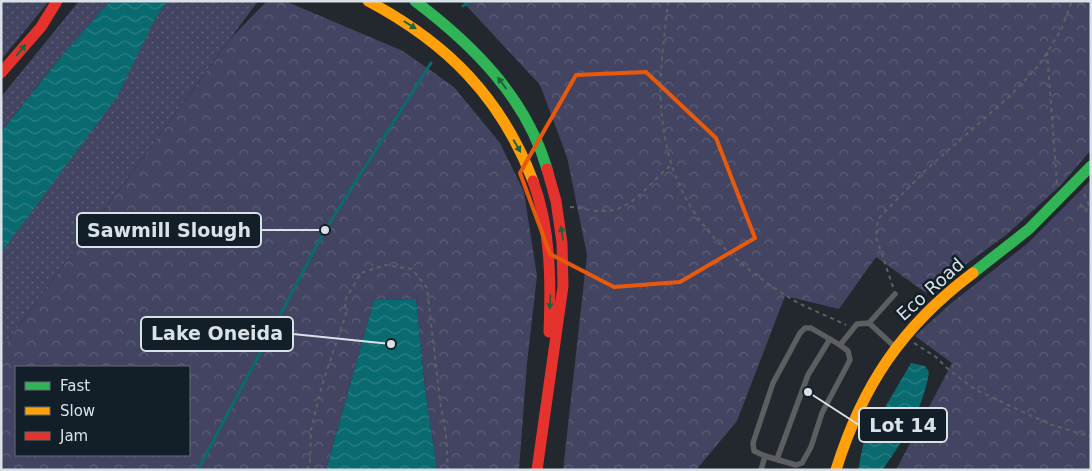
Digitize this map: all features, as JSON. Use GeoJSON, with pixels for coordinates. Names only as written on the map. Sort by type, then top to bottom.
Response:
{"type":"FeatureCollection","features":[{"type":"Feature","properties":{"kind":"main road"},"geometry":{"type":"LineString","coordinates":[[41,27],[57,1]]}},
{"type":"Feature","properties":{"kind":"main road"},"geometry":{"type":"LineString","coordinates":[[1,73],[41,27],[67,1]]}},
{"type":"Feature","properties":{"kind":"main road"},"geometry":{"type":"LineString","coordinates":[[368,1],[418,30],[444,51],[476,83],[499,114],[526,162],[541,207],[549,254],[551,292],[545,402]]}},
{"type":"Feature","properties":{"kind":"main road"},"geometry":{"type":"LineString","coordinates":[[415,1],[457,31],[492,69],[514,99],[530,129],[550,176],[558,206],[564,246],[563,286],[545,402],[537,470]]}},
{"type":"Feature","properties":{"kind":"main road","name":"Eco Road"},"geometry":{"type":"LineString","coordinates":[[836,470],[843,443],[865,393],[903,336],[942,296],[1008,246],[1041,217],[1091,166]]}},
{"type":"Feature","properties":{"kind":"lane"},"geometry":{"type":"LineString","coordinates":[[869,323],[895,294]]}},
{"type":"Feature","properties":{"kind":"lane"},"geometry":{"type":"LineString","coordinates":[[840,345],[852,328],[863,322],[869,323],[895,347]]}},
{"type":"Feature","properties":{"kind":"lane"},"geometry":{"type":"LineString","coordinates":[[805,328],[811,328],[830,339],[848,351],[850,360],[822,413],[807,457],[802,463],[796,465],[757,453],[752,447],[773,383],[789,350],[805,328]]}},
{"type":"Feature","properties":{"kind":"lane"},"geometry":{"type":"LineString","coordinates":[[777,459],[808,375],[830,339]]}},
{"type":"Feature","properties":{"kind":"lane"},"geometry":{"type":"LineString","coordinates":[[761,470],[765,456]]}},
{"type":"Feature","properties":{"kind":"path"},"geometry":{"type":"LineString","coordinates":[[668,1],[661,103],[670,166],[695,216],[734,259],[786,296],[852,328]]}},
{"type":"Feature","properties":{"kind":"path"},"geometry":{"type":"LineString","coordinates":[[895,294],[876,238],[878,218],[928,168],[1010,94],[1040,64],[1061,30],[1072,1]]}},
{"type":"Feature","properties":{"kind":"path"},"geometry":{"type":"LineString","coordinates":[[1047,52],[1057,182]]}},
{"type":"Feature","properties":{"kind":"path"},"geometry":{"type":"LineString","coordinates":[[558,206],[600,211],[619,210],[644,192],[652,180],[670,166]]}},
{"type":"Feature","properties":{"kind":"path"},"geometry":{"type":"LineString","coordinates":[[1080,204],[1086,210],[1089,205],[1083,191]]}},
{"type":"Feature","properties":{"kind":"path"},"geometry":{"type":"LineString","coordinates":[[307,470],[310,463],[310,430],[322,385],[346,314],[345,300],[360,273],[385,265],[412,269],[427,288],[440,401],[446,434],[448,470]]}},
{"type":"Feature","properties":{"kind":"path"},"geometry":{"type":"LineString","coordinates":[[903,336],[936,357],[949,370],[976,390],[1049,424],[1091,437]]}},
{"type":"Feature","properties":{"kind":"highlighted area"},"geometry":{"type":"Polygon","coordinates":[[[646,72],[716,138],[755,238],[680,282],[614,287],[550,254],[520,173],[576,75],[646,72]]]}},
{"type":"Feature","properties":{"kind":"green space"},"geometry":{"type":"Polygon","coordinates":[[[1,1],[49,1],[1,60],[1,1]]]}},
{"type":"Feature","properties":{"kind":"green space"},"geometry":{"type":"Polygon","coordinates":[[[79,1],[110,1],[64,53],[1,132],[1,97],[79,1]]]}},
{"type":"Feature","properties":{"kind":"green space"},"geometry":{"type":"Polygon","coordinates":[[[167,1],[258,1],[1,350],[1,253],[167,1]]]}},
{"type":"Feature","properties":{"kind":"green space"},"geometry":{"type":"Polygon","coordinates":[[[267,1],[285,1],[403,51],[454,87],[500,143],[524,192],[537,276],[527,363],[519,470],[437,470],[425,388],[416,299],[374,300],[326,470],[1,470],[1,350],[231,38],[267,1]]]}},
{"type":"Feature","properties":{"kind":"green space"},"geometry":{"type":"Polygon","coordinates":[[[462,1],[1091,1],[1091,150],[1061,185],[1005,236],[926,293],[876,257],[839,309],[785,296],[737,421],[696,470],[563,470],[587,255],[567,157],[540,85],[462,1]]]}},
{"type":"Feature","properties":{"kind":"green space"},"geometry":{"type":"Polygon","coordinates":[[[1091,180],[1091,470],[896,470],[952,363],[915,336],[950,304],[1028,243],[1091,180]]]}},
{"type":"Feature","properties":{"kind":"water"},"geometry":{"type":"Polygon","coordinates":[[[110,1],[167,1],[154,21],[117,97],[1,253],[1,132],[64,53],[110,1]]]}},
{"type":"Feature","properties":{"kind":"water"},"geometry":{"type":"Polygon","coordinates":[[[416,299],[425,388],[437,470],[326,470],[374,300],[416,299]]]}},
{"type":"Feature","properties":{"kind":"water"},"geometry":{"type":"Polygon","coordinates":[[[911,363],[925,366],[929,372],[922,398],[912,423],[898,448],[882,470],[858,470],[863,445],[911,363]]]}},
{"type":"Feature","properties":{"kind":"waterway"},"geometry":{"type":"LineString","coordinates":[[463,6],[471,1]]}},
{"type":"Feature","properties":{"kind":"waterway"},"geometry":{"type":"LineString","coordinates":[[198,470],[325,230],[431,63]]}},
{"type":"Feature","properties":{"kind":"traffic: fast"},"geometry":{"type":"LineString","coordinates":[[415,1],[457,35],[494,74],[526,118],[538,143],[547,169]]}},
{"type":"Feature","properties":{"kind":"traffic: fast"},"geometry":{"type":"LineString","coordinates":[[973,273],[1029,229],[1091,166]]}},
{"type":"Feature","properties":{"kind":"traffic: slow"},"geometry":{"type":"LineString","coordinates":[[368,1],[423,35],[468,75],[488,98],[505,123],[533,181]]}},
{"type":"Feature","properties":{"kind":"traffic: slow"},"geometry":{"type":"LineString","coordinates":[[836,470],[858,411],[888,360],[905,336],[925,314],[973,273]]}},
{"type":"Feature","properties":{"kind":"traffic: jam"},"geometry":{"type":"LineString","coordinates":[[1,73],[41,27],[57,1]]}},
{"type":"Feature","properties":{"kind":"traffic: jam"},"geometry":{"type":"LineString","coordinates":[[537,470],[563,286],[562,243],[556,201],[547,169]]}},
{"type":"Feature","properties":{"kind":"traffic: jam"},"geometry":{"type":"LineString","coordinates":[[533,181],[539,199],[546,236],[550,274],[549,332]]}},
{"type":"Feature","properties":{"kind":"place","name":"Sawmill Slough"},"geometry":{"type":"Point","coordinates":[325,230]}},
{"type":"Feature","properties":{"kind":"place","name":"Lake Oneida"},"geometry":{"type":"Point","coordinates":[391,344]}},
{"type":"Feature","properties":{"kind":"place","name":"Lot 14"},"geometry":{"type":"Point","coordinates":[808,392]}}]}
